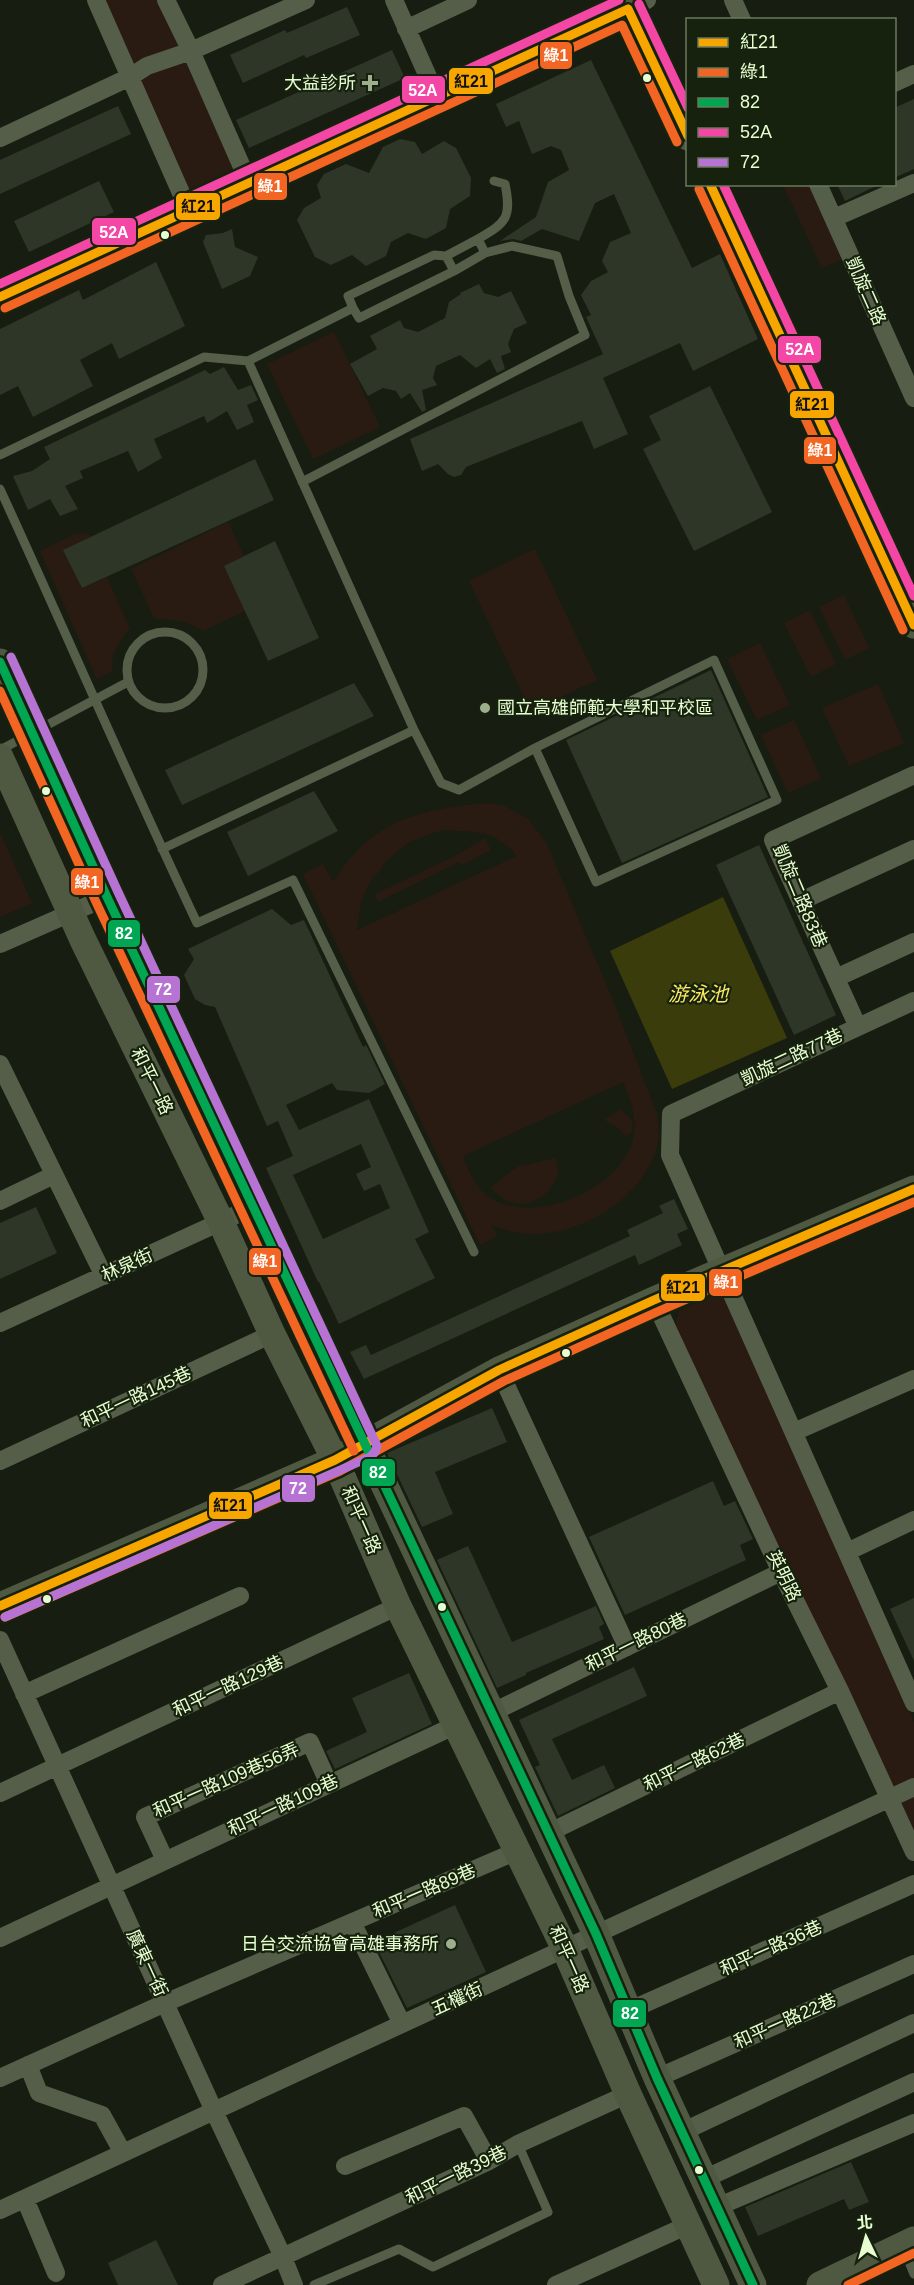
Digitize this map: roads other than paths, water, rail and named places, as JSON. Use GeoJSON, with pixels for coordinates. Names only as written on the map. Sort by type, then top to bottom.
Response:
{"type":"FeatureCollection","features":[{"type":"Feature","properties":{"kind":"street"},"geometry":{"type":"LineString","coordinates":[[96,0],[189,211]]}},
{"type":"Feature","properties":{"kind":"street"},"geometry":{"type":"LineString","coordinates":[[166,0],[249,183]]}},
{"type":"Feature","properties":{"kind":"street"},"geometry":{"type":"LineString","coordinates":[[0,138],[130,77],[147,66],[191,51],[306,0]]}},
{"type":"Feature","properties":{"kind":"street"},"geometry":{"type":"LineString","coordinates":[[394,0],[437,97]]}},
{"type":"Feature","properties":{"kind":"street"},"geometry":{"type":"LineString","coordinates":[[406,29],[468,0]]}},
{"type":"Feature","properties":{"kind":"street"},"geometry":{"type":"LineString","coordinates":[[733,0],[741,18]]}},
{"type":"Feature","properties":{"kind":"street"},"geometry":{"type":"LineString","coordinates":[[0,297],[437,97],[633,3],[686,135]]}},
{"type":"Feature","properties":{"kind":"street"},"geometry":{"type":"LineString","coordinates":[[896,82],[914,74]]}},
{"type":"Feature","properties":{"kind":"street"},"geometry":{"type":"LineString","coordinates":[[834,218],[914,183]]}},
{"type":"Feature","properties":{"kind":"street"},"geometry":{"type":"LineString","coordinates":[[711,186],[914,625]]}},
{"type":"Feature","properties":{"kind":"street","name":"凱旋二路"},"geometry":{"type":"LineString","coordinates":[[819,186],[914,398]]}},
{"type":"Feature","properties":{"kind":"street","name":"和平一路"},"geometry":{"type":"LineString","coordinates":[[0,662],[107,897],[596,1934],[657,2078],[753,2285]]}},
{"type":"Feature","properties":{"kind":"street","name":"和平一路"},"geometry":{"type":"LineString","coordinates":[[0,757],[70,913],[334,1460],[398,1605],[565,1948],[628,2094],[716,2285]]}},
{"type":"Feature","properties":{"kind":"street","name":"凱旋二路83巷"},"geometry":{"type":"LineString","coordinates":[[858,1027],[773,840],[914,775]]}},
{"type":"Feature","properties":{"kind":"street"},"geometry":{"type":"LineString","coordinates":[[801,901],[914,849]]}},
{"type":"Feature","properties":{"kind":"street"},"geometry":{"type":"LineString","coordinates":[[0,944],[107,897]]}},
{"type":"Feature","properties":{"kind":"street"},"geometry":{"type":"LineString","coordinates":[[836,978],[914,942]]}},
{"type":"Feature","properties":{"kind":"street","name":"凱旋二路77巷"},"geometry":{"type":"LineString","coordinates":[[723,1270],[670,1155],[670,1114],[914,1001]]}},
{"type":"Feature","properties":{"kind":"street"},"geometry":{"type":"LineString","coordinates":[[2,1075],[104,1276]]}},
{"type":"Feature","properties":{"kind":"street"},"geometry":{"type":"LineString","coordinates":[[0,1201],[54,1175]]}},
{"type":"Feature","properties":{"kind":"street"},"geometry":{"type":"LineString","coordinates":[[0,1606],[365,1446],[500,1370],[654,1300],[914,1189]]}},
{"type":"Feature","properties":{"kind":"street","name":"林泉街"},"geometry":{"type":"LineString","coordinates":[[0,1323],[253,1207]]}},
{"type":"Feature","properties":{"kind":"street"},"geometry":{"type":"LineString","coordinates":[[723,1270],[847,1552],[907,1667],[914,1703]]}},
{"type":"Feature","properties":{"kind":"street","name":"英明路"},"geometry":{"type":"LineString","coordinates":[[654,1300],[914,1852]]}},
{"type":"Feature","properties":{"kind":"street","name":"和平一路145巷"},"geometry":{"type":"LineString","coordinates":[[0,1461],[272,1334]]}},
{"type":"Feature","properties":{"kind":"street"},"geometry":{"type":"LineString","coordinates":[[500,1370],[627,1647]]}},
{"type":"Feature","properties":{"kind":"street"},"geometry":{"type":"LineString","coordinates":[[794,1432],[914,1379]]}},
{"type":"Feature","properties":{"kind":"street"},"geometry":{"type":"LineString","coordinates":[[847,1552],[914,1520]]}},
{"type":"Feature","properties":{"kind":"street","name":"和平一路80巷"},"geometry":{"type":"LineString","coordinates":[[491,1713],[781,1572]]}},
{"type":"Feature","properties":{"kind":"street"},"geometry":{"type":"LineString","coordinates":[[24,1694],[240,1596]]}},
{"type":"Feature","properties":{"kind":"street","name":"和平一路129巷"},"geometry":{"type":"LineString","coordinates":[[0,1793],[398,1605]]}},
{"type":"Feature","properties":{"kind":"street","name":"廣東一街"},"geometry":{"type":"LineString","coordinates":[[0,1640],[294,2285]]}},
{"type":"Feature","properties":{"kind":"street","name":"和平一路62巷"},"geometry":{"type":"LineString","coordinates":[[548,1833],[840,1691]]}},
{"type":"Feature","properties":{"kind":"street","name":"和平一路109巷"},"geometry":{"type":"LineString","coordinates":[[0,1938],[456,1725]]}},
{"type":"Feature","properties":{"kind":"street","name":"和平一路109巷56弄"},"geometry":{"type":"LineString","coordinates":[[165,1860],[145,1817],[310,1742],[329,1784]]}},
{"type":"Feature","properties":{"kind":"street","name":"五權街"},"geometry":{"type":"LineString","coordinates":[[0,2210],[914,1787]]}},
{"type":"Feature","properties":{"kind":"street","name":"和平一路89巷"},"geometry":{"type":"LineString","coordinates":[[0,2078],[165,2002],[517,1851]]}},
{"type":"Feature","properties":{"kind":"street","name":"和平一路36巷"},"geometry":{"type":"LineString","coordinates":[[628,2011],[914,1884]]}},
{"type":"Feature","properties":{"kind":"street"},"geometry":{"type":"LineString","coordinates":[[352,1922],[402,2024]]}},
{"type":"Feature","properties":{"kind":"street","name":"和平一路22巷"},"geometry":{"type":"LineString","coordinates":[[657,2078],[914,1964]]}},
{"type":"Feature","properties":{"kind":"street"},"geometry":{"type":"LineString","coordinates":[[682,2132],[914,2024]]}},
{"type":"Feature","properties":{"kind":"street"},"geometry":{"type":"LineString","coordinates":[[28,2065],[39,2093],[102,2115],[123,2153]]}},
{"type":"Feature","properties":{"kind":"street"},"geometry":{"type":"LineString","coordinates":[[704,2179],[914,2082]]}},
{"type":"Feature","properties":{"kind":"street","name":"和平一路39巷"},"geometry":{"type":"LineString","coordinates":[[222,2285],[628,2094]]}},
{"type":"Feature","properties":{"kind":"street"},"geometry":{"type":"LineString","coordinates":[[345,2166],[464,2116],[489,2161]]}},
{"type":"Feature","properties":{"kind":"street"},"geometry":{"type":"LineString","coordinates":[[717,2207],[914,2123]]}},
{"type":"Feature","properties":{"kind":"street"},"geometry":{"type":"LineString","coordinates":[[25,2199],[56,2273]]}},
{"type":"Feature","properties":{"kind":"street"},"geometry":{"type":"LineString","coordinates":[[556,2285],[688,2225]]}},
{"type":"Feature","properties":{"kind":"street"},"geometry":{"type":"LineString","coordinates":[[837,2281],[908,2243]]}},
{"type":"Feature","properties":{"kind":"lane"},"geometry":{"type":"LineString","coordinates":[[302,482],[585,335],[569,296],[557,256],[512,246],[485,253],[359,318],[353,308],[348,297],[434,255],[446,256],[500,226],[509,204],[505,184],[494,181]]}},
{"type":"Feature","properties":{"kind":"lane"},"geometry":{"type":"LineString","coordinates":[[478,239],[485,253]]}},
{"type":"Feature","properties":{"kind":"lane"},"geometry":{"type":"LineString","coordinates":[[446,256],[454,271]]}},
{"type":"Feature","properties":{"kind":"lane"},"geometry":{"type":"LineString","coordinates":[[0,455],[204,357],[248,361],[353,308]]}},
{"type":"Feature","properties":{"kind":"lane"},"geometry":{"type":"LineString","coordinates":[[248,361],[414,730],[441,783],[459,790],[535,748],[714,660],[777,800],[596,882],[535,748]]}},
{"type":"Feature","properties":{"kind":"lane"},"geometry":{"type":"LineString","coordinates":[[0,489],[197,923],[293,880],[474,1252]]}},
{"type":"Feature","properties":{"kind":"lane"},"geometry":{"type":"LineString","coordinates":[[169,632],[182,635],[200,653],[203,671],[198,689],[180,706],[155,707],[143,702],[134,693],[129,682],[127,670],[129,657],[135,646],[145,638],[157,633],[169,632]]}},
{"type":"Feature","properties":{"kind":"lane"},"geometry":{"type":"LineString","coordinates":[[0,750],[129,682]]}},
{"type":"Feature","properties":{"kind":"lane"},"geometry":{"type":"LineString","coordinates":[[162,849],[414,730]]}},
{"type":"Feature","properties":{"kind":"lane"},"geometry":{"type":"LineString","coordinates":[[314,2285],[399,2249],[433,2267],[548,2212],[518,2144]]}},
{"type":"Feature","properties":{"kind":"lane"},"geometry":{"type":"LineString","coordinates":[[908,2243],[914,2274]]}},
{"type":"Feature","properties":{"kind":"water","name":"游泳池"},"geometry":{"type":"Polygon","coordinates":[[[723,897],[787,1038],[672,1089],[610,951],[723,897]]]}},
{"type":"Feature","properties":{"kind":"place","name":"大益診所"},"geometry":{"type":"Point","coordinates":[370,83]}},
{"type":"Feature","properties":{"kind":"place","name":"國立高雄師範大學和平校區"},"geometry":{"type":"Point","coordinates":[485,708]}},
{"type":"Feature","properties":{"kind":"place","name":"日台交流協會高雄事務所"},"geometry":{"type":"Point","coordinates":[451,1944]}}]}
